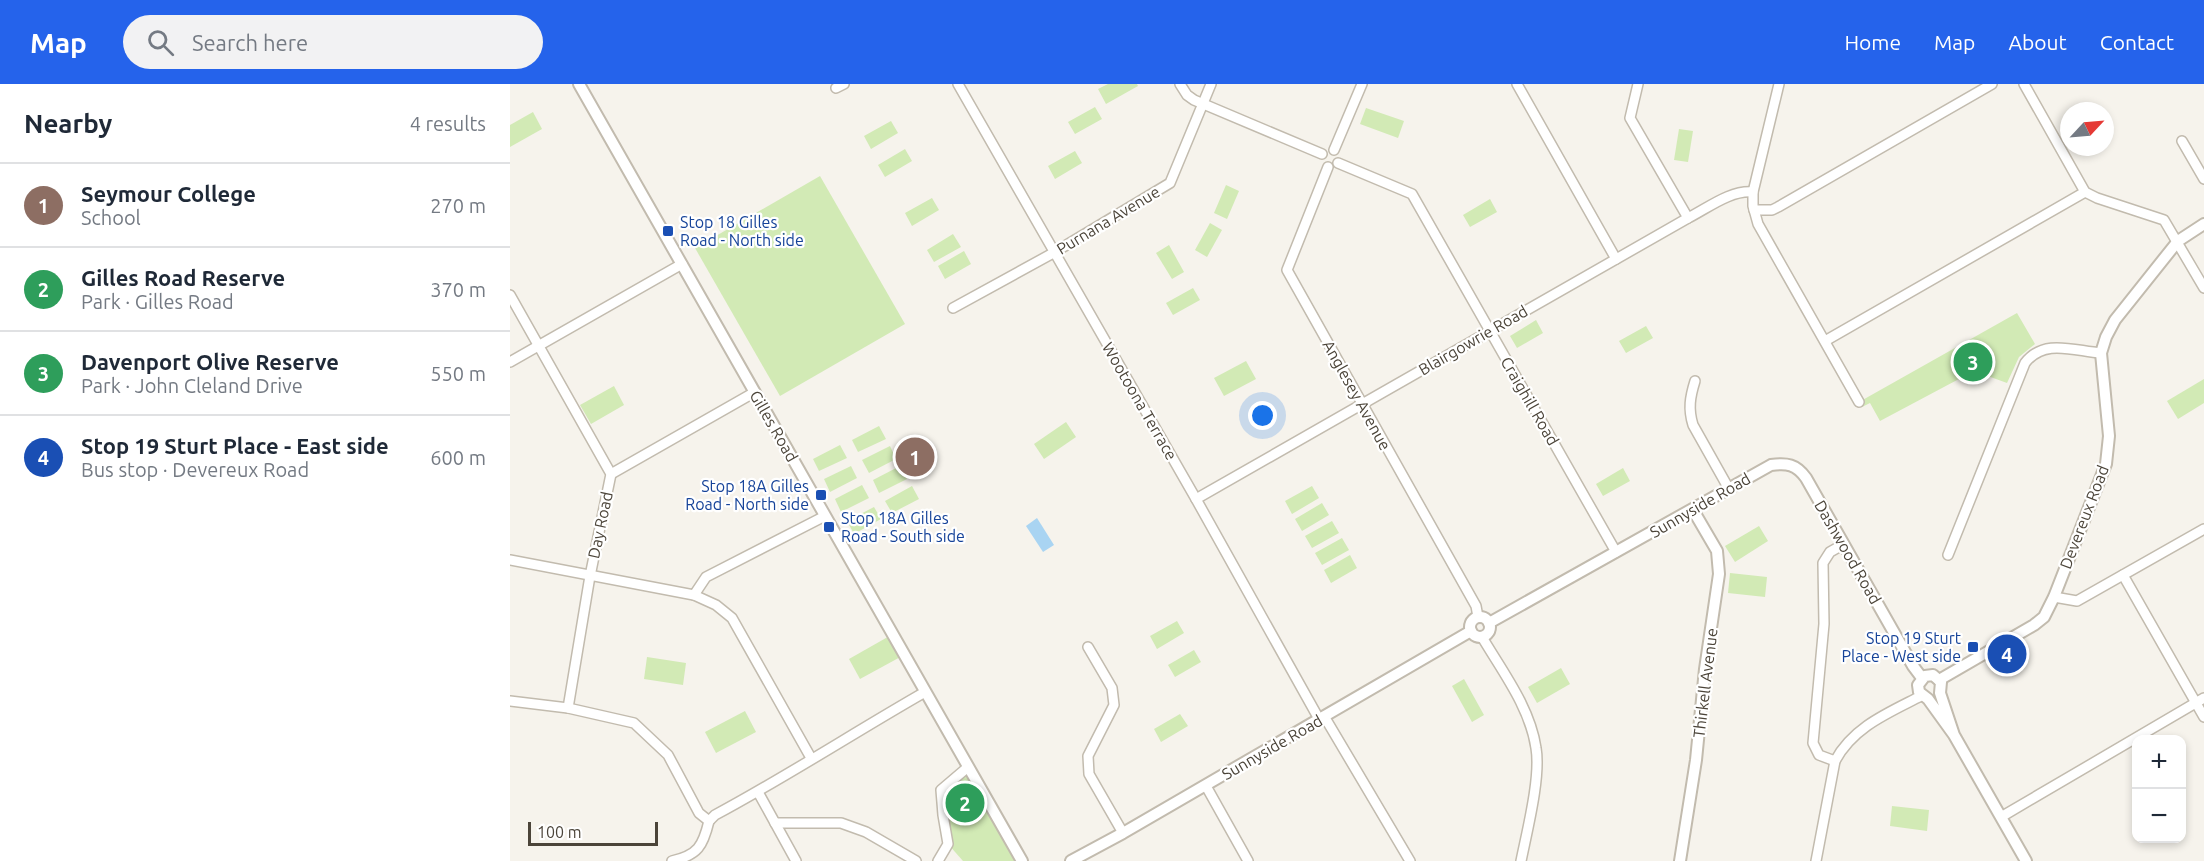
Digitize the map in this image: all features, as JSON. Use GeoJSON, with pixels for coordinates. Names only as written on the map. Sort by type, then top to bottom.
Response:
{"type":"FeatureCollection","features":[{"type":"Feature","properties":{"kind":"street","name":"Gilles Road"},"geometry":{"type":"LineString","coordinates":[[579,84],[1022,861]]}},
{"type":"Feature","properties":{"kind":"street","name":"Wootoona Terrace"},"geometry":{"type":"LineString","coordinates":[[958,84],[1322,718],[1410,861]]}},
{"type":"Feature","properties":{"kind":"street"},"geometry":{"type":"LineString","coordinates":[[1180,84],[1187,95],[1203,103],[1322,154]]}},
{"type":"Feature","properties":{"kind":"street","name":"Purnana Avenue"},"geometry":{"type":"LineString","coordinates":[[952,308],[1055,252],[1170,183],[1211,84]]}},
{"type":"Feature","properties":{"kind":"street"},"geometry":{"type":"LineString","coordinates":[[1334,150],[1362,84]]}},
{"type":"Feature","properties":{"kind":"street"},"geometry":{"type":"LineString","coordinates":[[1517,84],[1616,259]]}},
{"type":"Feature","properties":{"kind":"street"},"geometry":{"type":"LineString","coordinates":[[1638,84],[1630,118],[1688,218]]}},
{"type":"Feature","properties":{"kind":"street"},"geometry":{"type":"LineString","coordinates":[[1779,84],[1753,192],[1754,210],[1758,224],[1859,402]]}},
{"type":"Feature","properties":{"kind":"street"},"geometry":{"type":"LineString","coordinates":[[1754,210],[1772,210],[1778,207],[1992,84]]}},
{"type":"Feature","properties":{"kind":"street"},"geometry":{"type":"LineString","coordinates":[[2024,84],[2085,192],[2164,220],[2204,288]]}},
{"type":"Feature","properties":{"kind":"street"},"geometry":{"type":"LineString","coordinates":[[2182,141],[2204,178]]}},
{"type":"Feature","properties":{"kind":"street"},"geometry":{"type":"LineString","coordinates":[[1322,154],[1334,150]]}},
{"type":"Feature","properties":{"kind":"street"},"geometry":{"type":"LineString","coordinates":[[1322,154],[1322,162],[1328,167],[1334,167],[1338,163],[1338,154],[1334,150]]}},
{"type":"Feature","properties":{"kind":"street","name":"Craighill Road"},"geometry":{"type":"LineString","coordinates":[[1338,163],[1412,194],[1616,552]]}},
{"type":"Feature","properties":{"kind":"street","name":"Anglesey Avenue"},"geometry":{"type":"LineString","coordinates":[[1328,167],[1287,270],[1476,606],[1478,617]]}},
{"type":"Feature","properties":{"kind":"street","name":"Blairgowrie Road"},"geometry":{"type":"LineString","coordinates":[[1196,499],[1688,218],[1733,194],[1743,191],[1753,192]]}},
{"type":"Feature","properties":{"kind":"street"},"geometry":{"type":"LineString","coordinates":[[1825,341],[2085,192]]}},
{"type":"Feature","properties":{"kind":"street","name":"Devereux Road"},"geometry":{"type":"LineString","coordinates":[[1939,680],[2044,617],[2106,464],[2109,436],[2101,353],[2115,320],[2178,242],[2204,224]]}},
{"type":"Feature","properties":{"kind":"street"},"geometry":{"type":"LineString","coordinates":[[510,362],[682,264]]}},
{"type":"Feature","properties":{"kind":"street","name":"Day Road"},"geometry":{"type":"LineString","coordinates":[[510,295],[611,474],[590,576],[568,708]]}},
{"type":"Feature","properties":{"kind":"street"},"geometry":{"type":"LineString","coordinates":[[1948,555],[2025,363],[2035,352],[2044,348],[2059,347],[2101,353]]}},
{"type":"Feature","properties":{"kind":"street"},"geometry":{"type":"LineString","coordinates":[[1695,381],[1689,408],[1693,425],[1729,489]]}},
{"type":"Feature","properties":{"kind":"street"},"geometry":{"type":"LineString","coordinates":[[611,474],[755,392]]}},
{"type":"Feature","properties":{"kind":"street","name":"Sunnyside Road"},"geometry":{"type":"LineString","coordinates":[[1489,623],[1771,465],[1787,463]]}},
{"type":"Feature","properties":{"kind":"street","name":"Dashwood Road"},"geometry":{"type":"LineString","coordinates":[[1787,463],[1800,470],[1922,678]]}},
{"type":"Feature","properties":{"kind":"street","name":"Thirkell Avenue"},"geometry":{"type":"LineString","coordinates":[[1680,861],[1696,760],[1704,669],[1719,574],[1717,551],[1692,510]]}},
{"type":"Feature","properties":{"kind":"street"},"geometry":{"type":"LineString","coordinates":[[694,595],[706,577],[825,516]]}},
{"type":"Feature","properties":{"kind":"street"},"geometry":{"type":"LineString","coordinates":[[2054,597],[2077,601],[2204,529]]}},
{"type":"Feature","properties":{"kind":"street"},"geometry":{"type":"LineString","coordinates":[[1835,761],[1819,755],[1813,743],[1824,624],[1823,563],[1830,552],[1844,544]]}},
{"type":"Feature","properties":{"kind":"street"},"geometry":{"type":"LineString","coordinates":[[510,560],[694,595],[716,605],[732,618],[811,758]]}},
{"type":"Feature","properties":{"kind":"street"},"geometry":{"type":"LineString","coordinates":[[2123,575],[2200,700],[2204,717]]}},
{"type":"Feature","properties":{"kind":"street"},"geometry":{"type":"LineString","coordinates":[[1478,617],[1484,617],[1489,623],[1488,632],[1477,638],[1471,631],[1471,625],[1478,617]]}},
{"type":"Feature","properties":{"kind":"street","name":"Sunnyside Road"},"geometry":{"type":"LineString","coordinates":[[1071,861],[1206,786],[1471,631]]}},
{"type":"Feature","properties":{"kind":"street"},"geometry":{"type":"LineString","coordinates":[[1482,637],[1524,709],[1536,748],[1534,789],[1521,861]]}},
{"type":"Feature","properties":{"kind":"street"},"geometry":{"type":"LineString","coordinates":[[1088,647],[1112,688],[1114,705],[1088,756],[1089,774],[1123,833]]}},
{"type":"Feature","properties":{"kind":"street"},"geometry":{"type":"LineString","coordinates":[[1816,861],[1835,761],[1841,750],[1866,726],[1897,707],[1924,698],[1935,698],[1940,693],[1942,685],[1933,675],[1922,678],[1918,685],[1924,698],[1954,735],[2026,861]]}},
{"type":"Feature","properties":{"kind":"street"},"geometry":{"type":"LineString","coordinates":[[672,861],[688,858],[699,848],[705,837],[709,820],[715,815],[758,792],[811,758],[925,692]]}},
{"type":"Feature","properties":{"kind":"street"},"geometry":{"type":"LineString","coordinates":[[1940,693],[1954,735]]}},
{"type":"Feature","properties":{"kind":"street"},"geometry":{"type":"LineString","coordinates":[[2001,817],[2200,700]]}},
{"type":"Feature","properties":{"kind":"street"},"geometry":{"type":"LineString","coordinates":[[510,701],[568,708],[634,723],[668,755],[699,813],[709,820]]}},
{"type":"Feature","properties":{"kind":"street"},"geometry":{"type":"LineString","coordinates":[[938,861],[948,843],[941,790],[968,767]]}},
{"type":"Feature","properties":{"kind":"street"},"geometry":{"type":"LineString","coordinates":[[1206,786],[1248,861]]}},
{"type":"Feature","properties":{"kind":"street"},"geometry":{"type":"LineString","coordinates":[[758,792],[796,861]]}},
{"type":"Feature","properties":{"kind":"street"},"geometry":{"type":"LineString","coordinates":[[775,823],[841,823],[866,832],[916,861]]}},
{"type":"Feature","properties":{"kind":"street"},"geometry":{"type":"LineString","coordinates":[[1013,861],[1014,847]]}},
{"type":"Feature","properties":{"kind":"green space"},"geometry":{"type":"Polygon","coordinates":[[[1108,84],[1137,84],[1138,86],[1106,104],[1098,89],[1108,84]]]}},
{"type":"Feature","properties":{"kind":"green space"},"geometry":{"type":"Polygon","coordinates":[[[1095,107],[1102,119],[1075,134],[1068,122],[1095,107]]]}},
{"type":"Feature","properties":{"kind":"green space"},"geometry":{"type":"Polygon","coordinates":[[[1366,108],[1404,121],[1398,138],[1360,124],[1366,108]]]}},
{"type":"Feature","properties":{"kind":"green space"},"geometry":{"type":"Polygon","coordinates":[[[533,112],[542,129],[510,147],[510,125],[533,112]]]}},
{"type":"Feature","properties":{"kind":"green space"},"geometry":{"type":"Polygon","coordinates":[[[891,121],[898,133],[871,149],[864,136],[891,121]]]}},
{"type":"Feature","properties":{"kind":"green space"},"geometry":{"type":"Polygon","coordinates":[[[1679,129],[1693,131],[1688,162],[1674,160],[1679,129]]]}},
{"type":"Feature","properties":{"kind":"green space"},"geometry":{"type":"Polygon","coordinates":[[[905,149],[912,161],[885,177],[878,165],[905,149]]]}},
{"type":"Feature","properties":{"kind":"green space"},"geometry":{"type":"Polygon","coordinates":[[[1075,151],[1082,163],[1055,179],[1048,166],[1075,151]]]}},
{"type":"Feature","properties":{"kind":"green space"},"geometry":{"type":"Polygon","coordinates":[[[820,176],[905,324],[780,396],[695,248],[820,176]]]}},
{"type":"Feature","properties":{"kind":"green space"},"geometry":{"type":"Polygon","coordinates":[[[1226,185],[1239,191],[1227,219],[1214,213],[1226,185]]]}},
{"type":"Feature","properties":{"kind":"green space"},"geometry":{"type":"Polygon","coordinates":[[[932,198],[939,210],[912,226],[905,213],[932,198]]]}},
{"type":"Feature","properties":{"kind":"green space"},"geometry":{"type":"Polygon","coordinates":[[[1490,199],[1497,212],[1470,227],[1463,215],[1490,199]]]}},
{"type":"Feature","properties":{"kind":"green space"},"geometry":{"type":"Polygon","coordinates":[[[1210,223],[1222,230],[1207,257],[1195,250],[1210,223]]]}},
{"type":"Feature","properties":{"kind":"green space"},"geometry":{"type":"Polygon","coordinates":[[[953,234],[961,247],[934,262],[927,250],[953,234]]]}},
{"type":"Feature","properties":{"kind":"green space"},"geometry":{"type":"Polygon","coordinates":[[[1169,245],[1184,272],[1172,279],[1156,253],[1169,245]]]}},
{"type":"Feature","properties":{"kind":"green space"},"geometry":{"type":"Polygon","coordinates":[[[964,251],[971,264],[945,279],[938,266],[964,251]]]}},
{"type":"Feature","properties":{"kind":"green space"},"geometry":{"type":"Polygon","coordinates":[[[1193,288],[1200,300],[1173,315],[1166,303],[1193,288]]]}},
{"type":"Feature","properties":{"kind":"green space"},"geometry":{"type":"Polygon","coordinates":[[[2017,313],[2035,344],[2019,357],[2007,383],[1974,371],[1880,421],[1870,403],[1862,407],[1859,402],[2017,313]]]}},
{"type":"Feature","properties":{"kind":"green space"},"geometry":{"type":"Polygon","coordinates":[[[1536,320],[1543,333],[1517,348],[1510,336],[1536,320]]]}},
{"type":"Feature","properties":{"kind":"green space"},"geometry":{"type":"Polygon","coordinates":[[[1646,326],[1653,338],[1626,353],[1619,341],[1646,326]]]}},
{"type":"Feature","properties":{"kind":"green space"},"geometry":{"type":"Polygon","coordinates":[[[1246,361],[1256,379],[1224,396],[1214,378],[1246,361]]]}},
{"type":"Feature","properties":{"kind":"green space"},"geometry":{"type":"Polygon","coordinates":[[[2204,379],[2204,403],[2178,419],[2167,401],[2204,379]]]}},
{"type":"Feature","properties":{"kind":"green space"},"geometry":{"type":"Polygon","coordinates":[[[614,386],[624,405],[591,424],[580,405],[614,386]]]}},
{"type":"Feature","properties":{"kind":"green space"},"geometry":{"type":"Polygon","coordinates":[[[1066,422],[1076,437],[1044,459],[1034,444],[1066,422]]]}},
{"type":"Feature","properties":{"kind":"green space"},"geometry":{"type":"Polygon","coordinates":[[[879,426],[886,439],[858,452],[852,440],[879,426]]]}},
{"type":"Feature","properties":{"kind":"green space"},"geometry":{"type":"Polygon","coordinates":[[[840,445],[847,458],[819,471],[813,459],[840,445]]]}},
{"type":"Feature","properties":{"kind":"green space"},"geometry":{"type":"Polygon","coordinates":[[[890,446],[896,459],[869,473],[862,460],[890,446]]]}},
{"type":"Feature","properties":{"kind":"green space"},"geometry":{"type":"Polygon","coordinates":[[[851,466],[857,478],[830,492],[824,479],[851,466]]]}},
{"type":"Feature","properties":{"kind":"green space"},"geometry":{"type":"Polygon","coordinates":[[[900,466],[907,479],[879,493],[873,480],[900,466]]]}},
{"type":"Feature","properties":{"kind":"green space"},"geometry":{"type":"Polygon","coordinates":[[[1623,468],[1630,481],[1603,496],[1596,484],[1623,468]]]}},
{"type":"Feature","properties":{"kind":"green space"},"geometry":{"type":"Polygon","coordinates":[[[862,485],[869,498],[841,512],[835,499],[862,485]]]}},
{"type":"Feature","properties":{"kind":"green space"},"geometry":{"type":"Polygon","coordinates":[[[912,486],[919,499],[892,513],[885,501],[912,486]]]}},
{"type":"Feature","properties":{"kind":"green space"},"geometry":{"type":"Polygon","coordinates":[[[1312,486],[1319,498],[1292,514],[1285,501],[1312,486]]]}},
{"type":"Feature","properties":{"kind":"green space"},"geometry":{"type":"Polygon","coordinates":[[[1322,503],[1329,515],[1302,531],[1295,519],[1322,503]]]}},
{"type":"Feature","properties":{"kind":"green space"},"geometry":{"type":"Polygon","coordinates":[[[874,507],[881,519],[854,534],[847,521],[874,507]]]}},
{"type":"Feature","properties":{"kind":"green space"},"geometry":{"type":"Polygon","coordinates":[[[1332,521],[1339,533],[1312,548],[1305,536],[1332,521]]]}},
{"type":"Feature","properties":{"kind":"green space"},"geometry":{"type":"Polygon","coordinates":[[[1759,526],[1768,541],[1735,562],[1725,546],[1759,526]]]}},
{"type":"Feature","properties":{"kind":"green space"},"geometry":{"type":"Polygon","coordinates":[[[1342,538],[1349,550],[1322,565],[1315,553],[1342,538]]]}},
{"type":"Feature","properties":{"kind":"green space"},"geometry":{"type":"Polygon","coordinates":[[[1350,555],[1357,568],[1331,583],[1324,570],[1350,555]]]}},
{"type":"Feature","properties":{"kind":"green space"},"geometry":{"type":"Polygon","coordinates":[[[1730,573],[1767,577],[1765,597],[1728,593],[1730,573]]]}},
{"type":"Feature","properties":{"kind":"green space"},"geometry":{"type":"Polygon","coordinates":[[[1177,621],[1184,633],[1157,649],[1150,636],[1177,621]]]}},
{"type":"Feature","properties":{"kind":"green space"},"geometry":{"type":"Polygon","coordinates":[[[893,634],[904,655],[860,679],[849,659],[893,634]]]}},
{"type":"Feature","properties":{"kind":"green space"},"geometry":{"type":"Polygon","coordinates":[[[1194,650],[1201,662],[1175,677],[1168,665],[1194,650]]]}},
{"type":"Feature","properties":{"kind":"green space"},"geometry":{"type":"Polygon","coordinates":[[[647,657],[686,663],[683,685],[644,679],[647,657]]]}},
{"type":"Feature","properties":{"kind":"green space"},"geometry":{"type":"Polygon","coordinates":[[[1561,668],[1570,684],[1537,703],[1528,687],[1561,668]]]}},
{"type":"Feature","properties":{"kind":"green space"},"geometry":{"type":"Polygon","coordinates":[[[1464,679],[1484,715],[1472,722],[1452,686],[1464,679]]]}},
{"type":"Feature","properties":{"kind":"green space"},"geometry":{"type":"Polygon","coordinates":[[[745,711],[756,732],[716,753],[705,732],[745,711]]]}},
{"type":"Feature","properties":{"kind":"green space"},"geometry":{"type":"Polygon","coordinates":[[[1180,714],[1188,726],[1161,742],[1154,729],[1180,714]]]}},
{"type":"Feature","properties":{"kind":"green space"},"geometry":{"type":"Polygon","coordinates":[[[968,767],[1022,861],[963,861],[948,844],[941,790],[968,767]]]}},
{"type":"Feature","properties":{"kind":"green space"},"geometry":{"type":"Polygon","coordinates":[[[1892,806],[1929,810],[1927,831],[1890,826],[1892,806]]]}},
{"type":"Feature","properties":{"kind":"water"},"geometry":{"type":"Polygon","coordinates":[[[1037,518],[1054,545],[1043,552],[1026,526],[1037,518]]]}},
{"type":"Feature","properties":{"kind":"place","name":"Stop 18 Gilles Road - North side"},"geometry":{"type":"Point","coordinates":[668,231]}},
{"type":"Feature","properties":{"kind":"place","name":"Davenport Olive Reserve"},"geometry":{"type":"Point","coordinates":[1973,362]}},
{"type":"Feature","properties":{"kind":"place","name":"Seymour College"},"geometry":{"type":"Point","coordinates":[915,457]}},
{"type":"Feature","properties":{"kind":"place","name":"Stop 18A Gilles Road - North side"},"geometry":{"type":"Point","coordinates":[821,495]}},
{"type":"Feature","properties":{"kind":"place","name":"Stop 18A Gilles Road - South side"},"geometry":{"type":"Point","coordinates":[829,527]}},
{"type":"Feature","properties":{"kind":"place","name":"Stop 19 Sturt Place - West side"},"geometry":{"type":"Point","coordinates":[1973,647]}},
{"type":"Feature","properties":{"kind":"place","name":"Stop 19 Sturt Place - East side"},"geometry":{"type":"Point","coordinates":[2007,654]}},
{"type":"Feature","properties":{"kind":"place","name":"Gilles Road Reserve"},"geometry":{"type":"Point","coordinates":[965,803]}}]}
